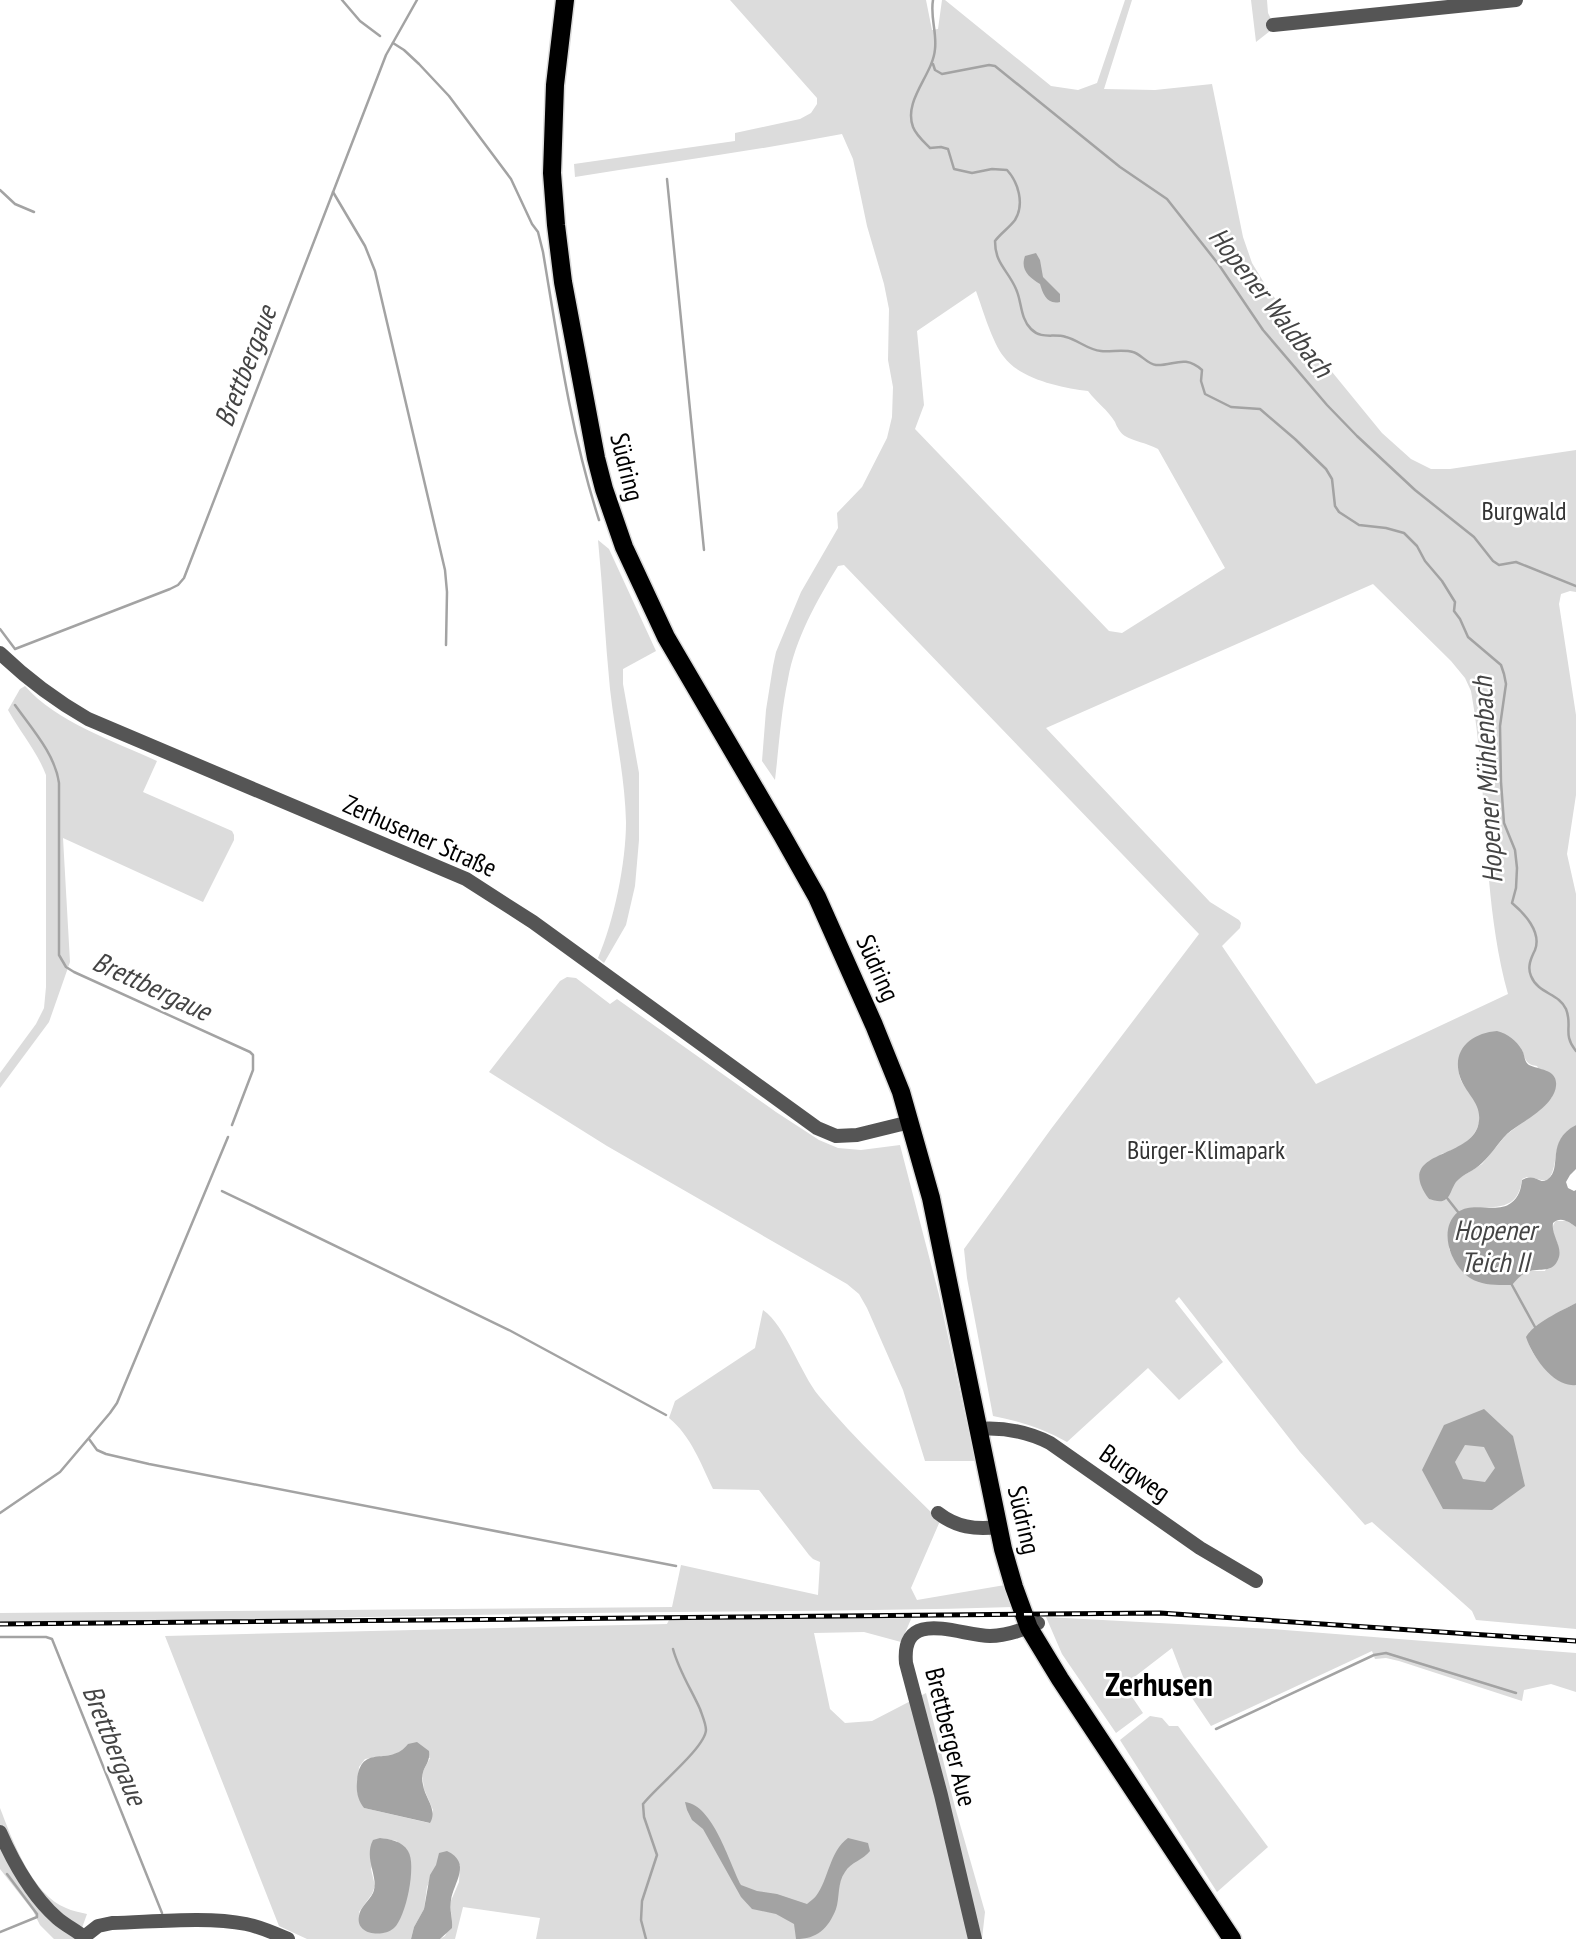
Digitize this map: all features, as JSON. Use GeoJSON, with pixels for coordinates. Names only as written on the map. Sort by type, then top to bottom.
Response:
{"type":"FeatureCollection","features":[{"type":"Feature","properties":{"kind":"main road","name":"Südring"},"geometry":{"type":"LineString","coordinates":[[565,0],[555,85],[552,173],[556,225],[563,282],[590,430],[607,499],[635,574],[666,637],[817,897],[874,1025],[911,1122],[931,1198],[998,1527],[1014,1587],[1060,1679],[1232,1939]]}},
{"type":"Feature","properties":{"kind":"street"},"geometry":{"type":"LineString","coordinates":[[1273,26],[1516,0]]}},
{"type":"Feature","properties":{"kind":"street","name":"Zerhusener Straße"},"geometry":{"type":"LineString","coordinates":[[0,653],[23,675],[62,704],[88,719],[466,879],[505,902],[817,1128],[836,1136],[857,1135],[911,1122]]}},
{"type":"Feature","properties":{"kind":"street","name":"Burgweg"},"geometry":{"type":"LineString","coordinates":[[978,1429],[1017,1432],[1050,1443],[1199,1548],[1256,1581]]}},
{"type":"Feature","properties":{"kind":"street"},"geometry":{"type":"LineString","coordinates":[[938,1513],[947,1520],[970,1528],[998,1527]]}},
{"type":"Feature","properties":{"kind":"street","name":"Brettberger Aue"},"geometry":{"type":"LineString","coordinates":[[975,1939],[906,1663],[905,1649],[909,1637],[922,1628],[934,1627],[994,1636],[1034,1625]]}},
{"type":"Feature","properties":{"kind":"street"},"geometry":{"type":"LineString","coordinates":[[0,1832],[9,1853],[38,1900],[84,1938],[97,1926],[112,1923],[225,1921],[267,1930],[288,1939]]}},
{"type":"Feature","properties":{"kind":"green space"},"geometry":{"type":"Polygon","coordinates":[[[730,0],[926,0],[932,30],[938,29],[942,0],[945,0],[1051,86],[1078,90],[1097,83],[1125,0],[1132,0],[1104,89],[1155,90],[1212,84],[1243,237],[1252,263],[1301,334],[1382,433],[1411,459],[1431,469],[1450,469],[1576,450],[1576,592],[1561,594],[1559,604],[1576,715],[1576,795],[1567,854],[1576,894],[1576,1125],[1561,1138],[1551,1176],[1546,1181],[1527,1177],[1522,1179],[1520,1190],[1511,1202],[1497,1207],[1470,1208],[1449,1249],[1465,1274],[1520,1276],[1530,1271],[1545,1271],[1558,1245],[1553,1230],[1556,1221],[1567,1221],[1576,1227],[1576,1303],[1529,1332],[1528,1342],[1548,1371],[1562,1382],[1576,1385],[1576,1629],[1476,1620],[1472,1611],[1372,1522],[1365,1525],[1300,1452],[1179,1297],[1175,1301],[1223,1362],[1179,1400],[1148,1368],[1067,1442],[1032,1426],[993,1416],[964,1249],[1199,934],[844,565],[838,566],[822,592],[791,664],[775,780],[762,761],[766,710],[776,652],[801,592],[838,528],[837,513],[862,487],[887,438],[892,417],[893,387],[888,360],[889,309],[853,159],[842,134],[575,177],[574,164],[735,141],[735,133],[800,119],[811,113],[817,104],[817,98],[730,0]],[[976,291],[917,331],[924,405],[915,429],[1109,631],[1122,633],[1225,568],[1158,449],[1123,435],[1109,414],[1088,391],[1042,381],[1011,365],[996,343],[976,291]],[[1373,584],[1046,728],[1210,902],[1239,920],[1240,928],[1222,946],[1316,1084],[1508,994],[1493,919],[1481,767],[1471,691],[1465,678],[1451,661],[1373,584]],[[1522,1050],[1460,1056],[1460,1078],[1476,1102],[1479,1121],[1477,1129],[1466,1142],[1441,1154],[1421,1184],[1429,1199],[1439,1201],[1446,1200],[1458,1179],[1482,1164],[1506,1135],[1552,1097],[1537,1066],[1528,1063],[1522,1050]]]}},
{"type":"Feature","properties":{"kind":"green space"},"geometry":{"type":"Polygon","coordinates":[[[1251,0],[1267,0],[1268,13],[1273,23],[1270,31],[1256,42],[1251,0]]]}},
{"type":"Feature","properties":{"kind":"green space"},"geometry":{"type":"Polygon","coordinates":[[[598,540],[609,549],[656,651],[623,669],[623,684],[639,773],[639,840],[635,886],[626,925],[604,963],[598,958],[618,892],[626,822],[610,689],[598,540]]]}},
{"type":"Feature","properties":{"kind":"green space"},"geometry":{"type":"Polygon","coordinates":[[[25,686],[38,699],[69,720],[157,761],[143,792],[232,831],[234,840],[203,902],[63,838],[70,962],[49,1022],[0,1088],[0,1073],[36,1024],[44,1008],[46,987],[46,775],[8,710],[20,689],[25,686]]]}},
{"type":"Feature","properties":{"kind":"green space"},"geometry":{"type":"Polygon","coordinates":[[[567,977],[576,978],[610,1004],[617,999],[819,1140],[838,1148],[861,1150],[900,1145],[939,1295],[975,1461],[925,1461],[903,1390],[867,1308],[859,1294],[847,1284],[607,1146],[489,1072],[560,981],[567,977]]]}},
{"type":"Feature","properties":{"kind":"green space"},"geometry":{"type":"Polygon","coordinates":[[[763,1310],[779,1327],[805,1375],[833,1413],[940,1521],[911,1588],[917,1600],[1005,1585],[1013,1607],[0,1623],[0,1613],[672,1607],[681,1565],[818,1595],[820,1562],[809,1555],[759,1490],[713,1489],[689,1442],[669,1418],[675,1401],[755,1348],[763,1310]]]}},
{"type":"Feature","properties":{"kind":"green space"},"geometry":{"type":"Polygon","coordinates":[[[912,1617],[901,1642],[864,1632],[814,1633],[830,1709],[845,1723],[872,1721],[926,1693],[985,1912],[982,1939],[536,1939],[540,1918],[463,1907],[455,1939],[440,1939],[445,1936],[452,1921],[450,1903],[459,1882],[460,1865],[437,1865],[427,1887],[424,1909],[411,1939],[307,1939],[279,1926],[165,1636],[667,1624],[669,1620],[912,1617]],[[403,1751],[365,1759],[359,1767],[357,1792],[364,1808],[429,1823],[433,1810],[424,1789],[422,1773],[430,1758],[403,1751]],[[380,1838],[371,1869],[375,1886],[359,1912],[362,1929],[397,1841],[380,1838]]]}},
{"type":"Feature","properties":{"kind":"green space"},"geometry":{"type":"Polygon","coordinates":[[[1046,1617],[1272,1629],[1576,1653],[1576,1692],[1551,1684],[1524,1690],[1522,1701],[1399,1661],[1375,1659],[1372,1651],[1211,1726],[1190,1695],[1172,1648],[1124,1685],[1143,1713],[1116,1733],[1062,1654],[1046,1617]]]}},
{"type":"Feature","properties":{"kind":"green space"},"geometry":{"type":"Polygon","coordinates":[[[1150,1716],[1162,1718],[1169,1726],[1178,1726],[1268,1847],[1217,1892],[1120,1740],[1150,1716]]]}},
{"type":"Feature","properties":{"kind":"green space"},"geometry":{"type":"Polygon","coordinates":[[[0,1808],[33,1879],[54,1901],[73,1911],[87,1914],[78,1939],[54,1939],[40,1925],[33,1911],[0,1869],[0,1808]]]}},
{"type":"Feature","properties":{"kind":"water"},"geometry":{"type":"Polygon","coordinates":[[[1036,253],[1043,277],[1060,294],[1060,302],[1049,300],[1040,284],[1029,276],[1025,269],[1025,256],[1036,253]]]}},
{"type":"Feature","properties":{"kind":"water"},"geometry":{"type":"Polygon","coordinates":[[[1497,1031],[1517,1043],[1529,1065],[1554,1076],[1554,1094],[1536,1113],[1507,1134],[1482,1163],[1459,1179],[1447,1199],[1429,1199],[1420,1183],[1420,1172],[1426,1163],[1461,1145],[1472,1137],[1478,1126],[1479,1112],[1460,1077],[1458,1058],[1472,1039],[1497,1031]]]}},
{"type":"Feature","properties":{"kind":"water","name":"Hopener Teich II"},"geometry":{"type":"Polygon","coordinates":[[[1576,1125],[1576,1169],[1566,1182],[1568,1188],[1576,1190],[1576,1227],[1562,1220],[1553,1223],[1560,1253],[1557,1262],[1551,1268],[1525,1273],[1512,1285],[1485,1284],[1470,1278],[1457,1265],[1449,1247],[1448,1228],[1452,1219],[1464,1209],[1499,1208],[1511,1203],[1519,1193],[1522,1180],[1531,1177],[1543,1181],[1548,1179],[1554,1168],[1557,1146],[1567,1131],[1576,1125]]]}},
{"type":"Feature","properties":{"kind":"water"},"geometry":{"type":"Polygon","coordinates":[[[1576,1303],[1576,1385],[1568,1385],[1545,1369],[1533,1353],[1526,1337],[1541,1322],[1576,1303]]]}},
{"type":"Feature","properties":{"kind":"water"},"geometry":{"type":"Polygon","coordinates":[[[1484,1409],[1513,1436],[1525,1486],[1492,1510],[1443,1509],[1422,1470],[1444,1425],[1484,1409]],[[1465,1445],[1455,1462],[1463,1479],[1485,1482],[1495,1468],[1484,1447],[1465,1445]]]}},
{"type":"Feature","properties":{"kind":"water"},"geometry":{"type":"Polygon","coordinates":[[[417,1742],[429,1751],[422,1779],[433,1813],[430,1823],[364,1808],[357,1793],[357,1786],[359,1770],[364,1762],[370,1758],[401,1751],[408,1744],[417,1742]]]}},
{"type":"Feature","properties":{"kind":"water"},"geometry":{"type":"Polygon","coordinates":[[[685,1802],[695,1805],[712,1824],[741,1885],[757,1891],[777,1894],[807,1904],[820,1889],[833,1858],[848,1838],[868,1843],[870,1851],[850,1866],[842,1876],[836,1909],[821,1932],[796,1939],[794,1924],[776,1914],[752,1909],[741,1897],[703,1829],[692,1820],[685,1802]]]}},
{"type":"Feature","properties":{"kind":"water"},"geometry":{"type":"Polygon","coordinates":[[[380,1838],[395,1841],[408,1851],[411,1878],[403,1914],[394,1928],[377,1934],[361,1927],[359,1916],[375,1887],[370,1847],[373,1840],[380,1838]]]}},
{"type":"Feature","properties":{"kind":"water"},"geometry":{"type":"Polygon","coordinates":[[[447,1851],[459,1861],[460,1867],[451,1903],[452,1928],[440,1939],[411,1939],[424,1909],[430,1875],[439,1853],[447,1851]]]}},
{"type":"Feature","properties":{"kind":"waterway"},"geometry":{"type":"LineString","coordinates":[[342,0],[360,21],[380,36]]}},
{"type":"Feature","properties":{"kind":"waterway","name":"Brettbergaue"},"geometry":{"type":"LineString","coordinates":[[0,629],[15,649],[170,589],[184,578],[386,55],[417,0]]}},
{"type":"Feature","properties":{"kind":"waterway","name":"Hopener Mühlenbach"},"geometry":{"type":"LineString","coordinates":[[933,0],[935,49],[912,107],[913,127],[930,148],[948,149],[954,169],[972,173],[992,169],[1007,170],[1014,181],[1020,200],[1018,214],[995,241],[1000,261],[1013,282],[1025,320],[1031,329],[1043,335],[1070,338],[1096,350],[1133,352],[1156,365],[1179,362],[1196,365],[1202,370],[1201,381],[1205,394],[1231,407],[1260,409],[1326,469],[1332,479],[1335,506],[1339,512],[1359,525],[1404,533],[1417,546],[1455,602],[1454,611],[1468,637],[1501,665],[1506,684],[1500,726],[1504,823],[1515,850],[1517,868],[1512,903],[1526,918],[1536,936],[1537,943],[1529,966],[1531,976],[1538,986],[1563,1004],[1569,1020],[1570,1040],[1576,1051]]}},
{"type":"Feature","properties":{"kind":"waterway"},"geometry":{"type":"LineString","coordinates":[[393,43],[419,64],[449,96],[511,179],[538,232],[573,421],[599,520]]}},
{"type":"Feature","properties":{"kind":"waterway","name":"Hopener Waldbach"},"geometry":{"type":"LineString","coordinates":[[933,64],[935,70],[942,74],[995,66],[1120,167],[1167,199],[1219,265],[1263,330],[1357,436],[1415,490],[1474,537],[1493,561],[1499,565],[1516,562],[1576,586]]}},
{"type":"Feature","properties":{"kind":"waterway"},"geometry":{"type":"LineString","coordinates":[[667,179],[704,550]]}},
{"type":"Feature","properties":{"kind":"waterway"},"geometry":{"type":"LineString","coordinates":[[0,190],[15,204],[34,212]]}},
{"type":"Feature","properties":{"kind":"waterway"},"geometry":{"type":"LineString","coordinates":[[333,192],[365,246],[375,271],[445,570],[446,645]]}},
{"type":"Feature","properties":{"kind":"waterway","name":"Brettbergaue"},"geometry":{"type":"LineString","coordinates":[[15,705],[48,752],[59,783],[59,955],[66,967],[74,972],[250,1052],[253,1055],[253,1070],[232,1125]]}},
{"type":"Feature","properties":{"kind":"waterway","name":"Brettbergaue"},"geometry":{"type":"LineString","coordinates":[[0,1513],[60,1472],[117,1403],[228,1137]]}},
{"type":"Feature","properties":{"kind":"waterway"},"geometry":{"type":"LineString","coordinates":[[222,1191],[509,1330],[666,1415]]}},
{"type":"Feature","properties":{"kind":"waterway"},"geometry":{"type":"LineString","coordinates":[[1447,1198],[1458,1212]]}},
{"type":"Feature","properties":{"kind":"waterway"},"geometry":{"type":"LineString","coordinates":[[1512,1285],[1535,1327]]}},
{"type":"Feature","properties":{"kind":"waterway"},"geometry":{"type":"LineString","coordinates":[[89,1439],[97,1450],[106,1454],[149,1464],[676,1566]]}},
{"type":"Feature","properties":{"kind":"waterway","name":"Brettbergaue"},"geometry":{"type":"LineString","coordinates":[[0,1637],[52,1639],[162,1913]]}},
{"type":"Feature","properties":{"kind":"waterway"},"geometry":{"type":"LineString","coordinates":[[646,1939],[641,1920],[642,1901],[657,1855],[644,1817],[643,1804],[698,1747],[706,1730],[700,1709],[673,1649]]}},
{"type":"Feature","properties":{"kind":"waterway"},"geometry":{"type":"LineString","coordinates":[[1216,1729],[1374,1655],[1386,1653],[1516,1693]]}},
{"type":"Feature","properties":{"kind":"waterway"},"geometry":{"type":"LineString","coordinates":[[0,1932],[37,1917],[7,1874]]}},
{"type":"Feature","properties":{"kind":"railway"},"geometry":{"type":"LineString","coordinates":[[0,1624],[1160,1613],[1576,1641]]}},
{"type":"Feature","properties":{"kind":"district","name":"Zerhusen"},"geometry":{"type":"Point","coordinates":[1159,1684]}},
{"type":"Feature","properties":{"kind":"park label","name":"Burgwald"},"geometry":{"type":"Point","coordinates":[1524,511]}},
{"type":"Feature","properties":{"kind":"park label","name":"Bürger-Klimapark"},"geometry":{"type":"Point","coordinates":[1206,1150]}}]}
